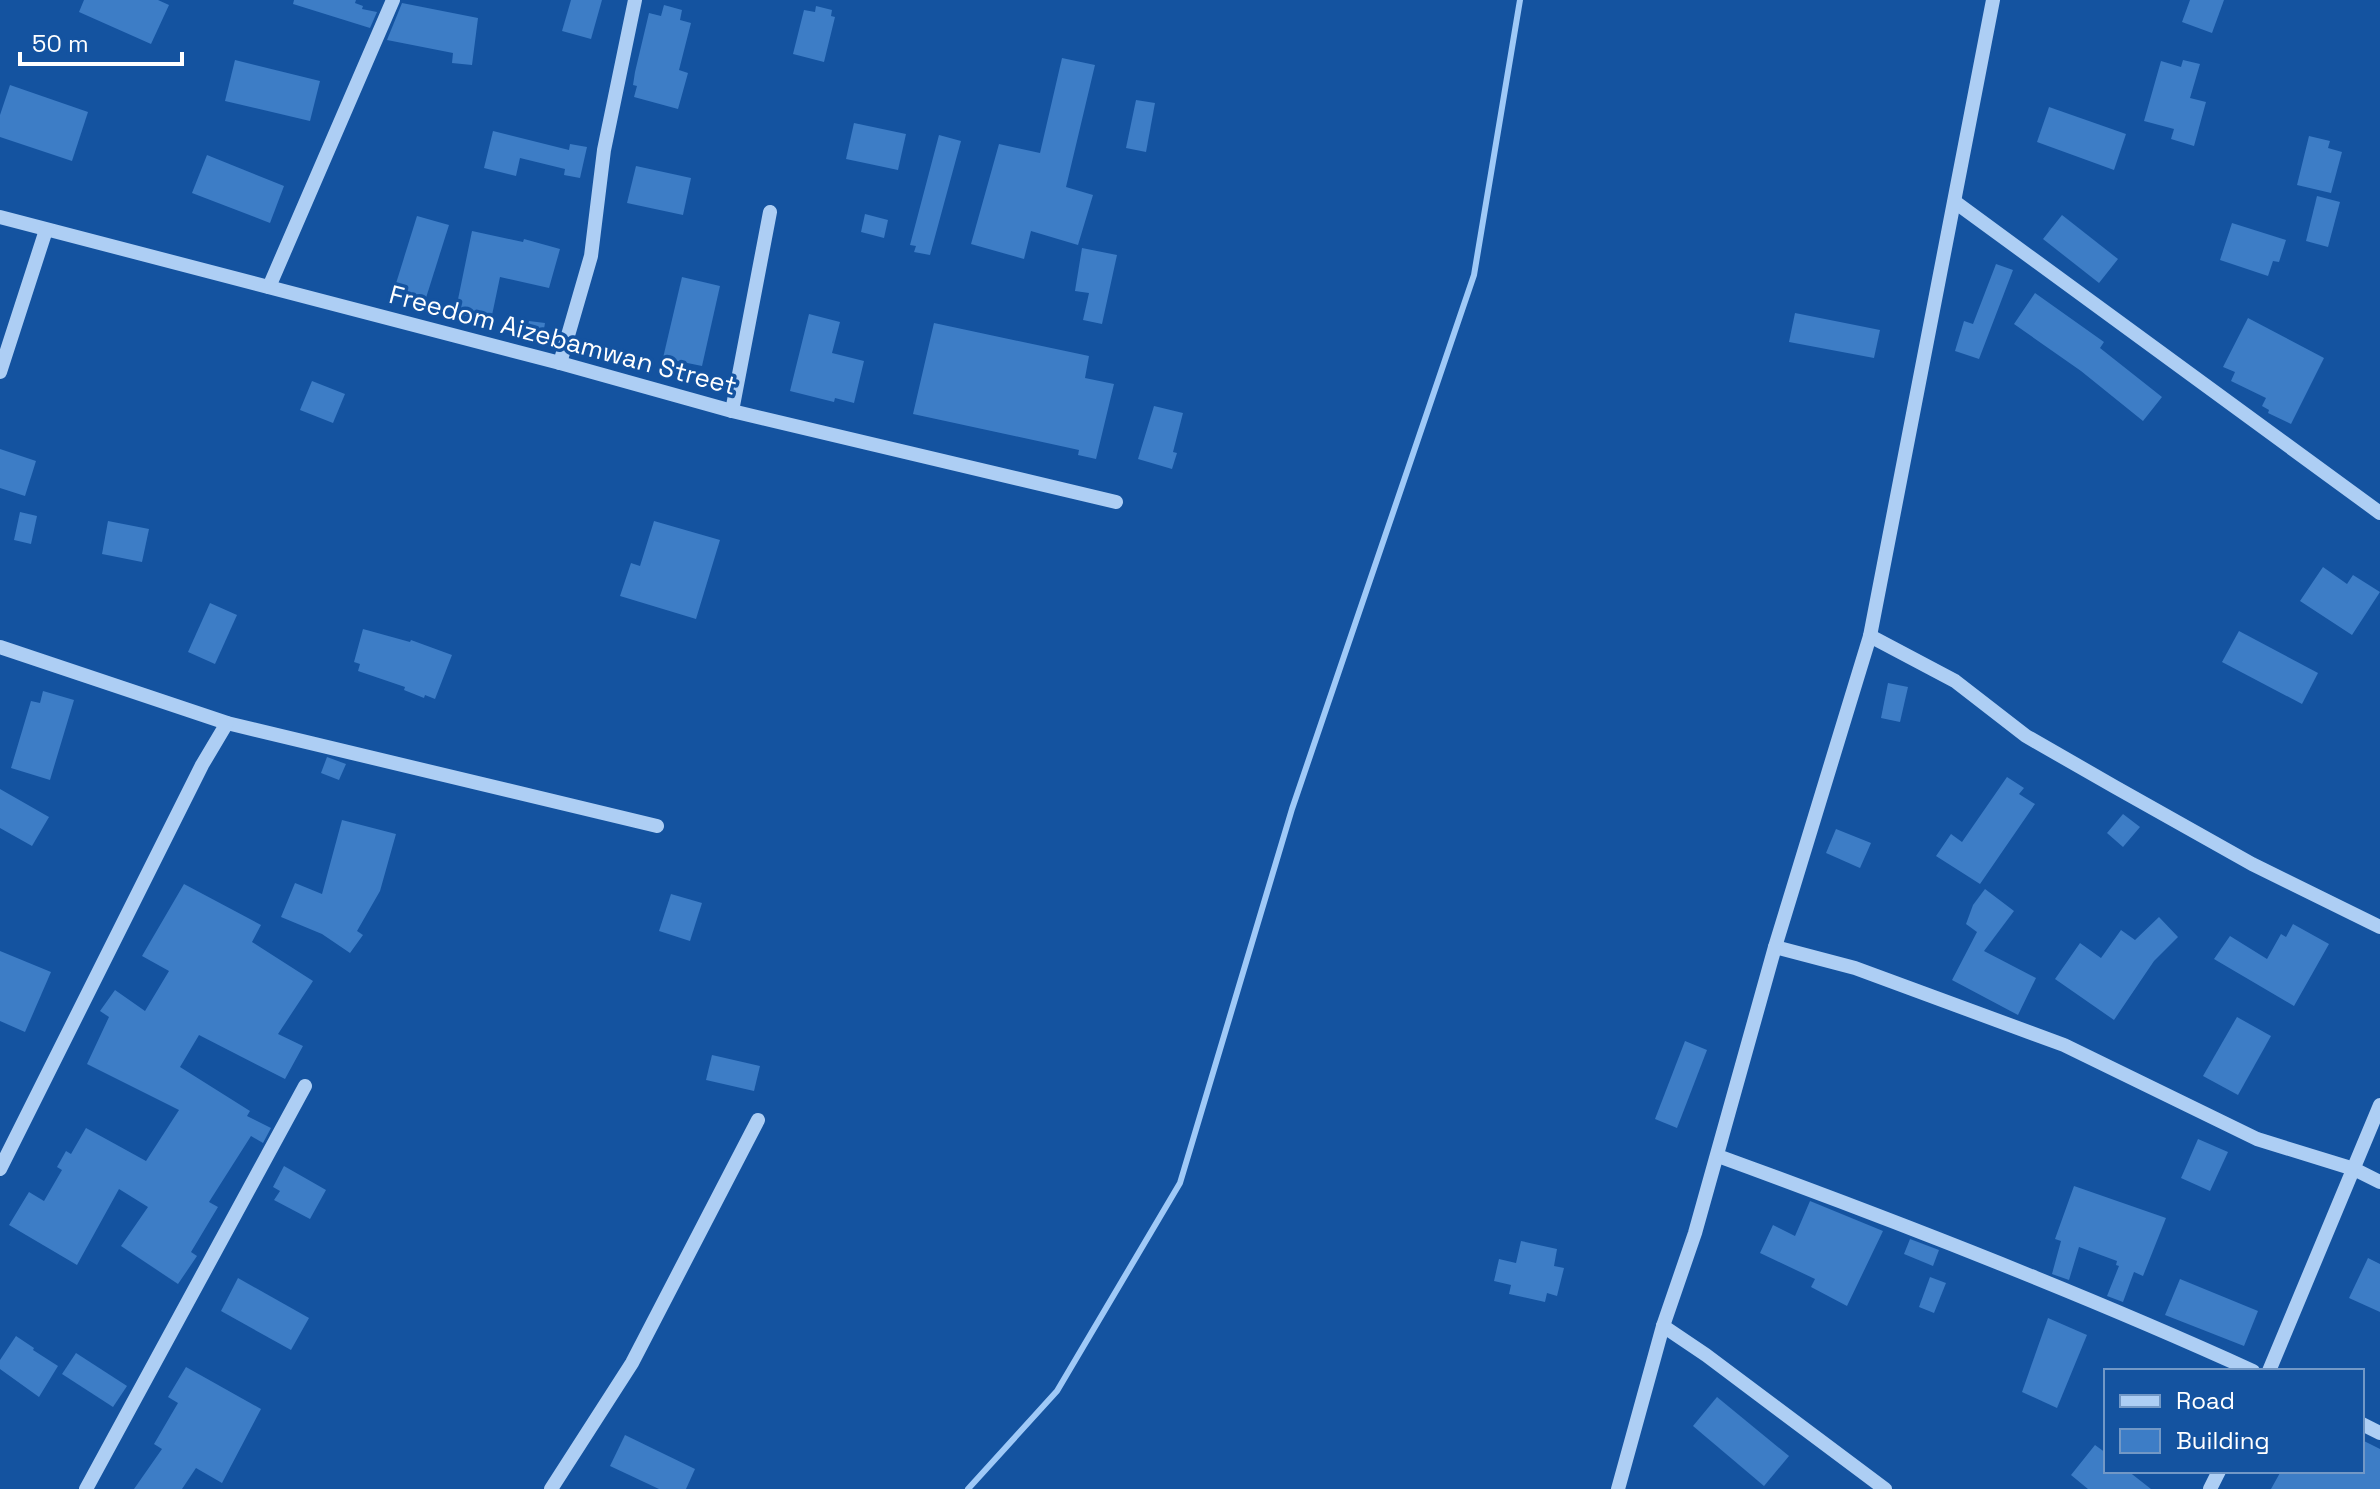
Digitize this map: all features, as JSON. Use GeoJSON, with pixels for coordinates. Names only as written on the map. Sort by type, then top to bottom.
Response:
{"type":"FeatureCollection","features":[{"type":"Feature","properties":{"kind":"street"},"geometry":{"type":"LineString","coordinates":[[269,287],[393,0]]}},
{"type":"Feature","properties":{"kind":"street"},"geometry":{"type":"LineString","coordinates":[[560,363],[591,256],[604,150],[635,0]]}},
{"type":"Feature","properties":{"kind":"street"},"geometry":{"type":"LineString","coordinates":[[1618,1489],[1663,1326],[1695,1233],[1775,947],[1870,636],[1993,0]]}},
{"type":"Feature","properties":{"kind":"street"},"geometry":{"type":"LineString","coordinates":[[1955,202],[2380,513]]}},
{"type":"Feature","properties":{"kind":"street"},"geometry":{"type":"LineString","coordinates":[[732,411],[770,212]]}},
{"type":"Feature","properties":{"kind":"street","name":"Freedom Aizebamwan Street"},"geometry":{"type":"LineString","coordinates":[[0,217],[732,411],[1116,502]]}},
{"type":"Feature","properties":{"kind":"street"},"geometry":{"type":"LineString","coordinates":[[0,372],[46,230]]}},
{"type":"Feature","properties":{"kind":"street"},"geometry":{"type":"LineString","coordinates":[[1870,636],[1955,681],[2026,736],[2102,780],[2252,864],[2380,927]]}},
{"type":"Feature","properties":{"kind":"street"},"geometry":{"type":"LineString","coordinates":[[2,652],[227,723],[657,826]]}},
{"type":"Feature","properties":{"kind":"street"},"geometry":{"type":"LineString","coordinates":[[0,1169],[202,765],[227,723]]}},
{"type":"Feature","properties":{"kind":"street"},"geometry":{"type":"LineString","coordinates":[[1775,947],[1855,968],[2064,1045],[2257,1139],[2354,1169],[2380,1182]]}},
{"type":"Feature","properties":{"kind":"street"},"geometry":{"type":"LineString","coordinates":[[86,1489],[305,1086]]}},
{"type":"Feature","properties":{"kind":"street"},"geometry":{"type":"LineString","coordinates":[[2270,1369],[2380,1105]]}},
{"type":"Feature","properties":{"kind":"street"},"geometry":{"type":"LineString","coordinates":[[551,1489],[632,1363],[758,1120]]}},
{"type":"Feature","properties":{"kind":"street"},"geometry":{"type":"LineString","coordinates":[[1718,1156],[1923,1231],[2135,1318],[2249,1369]]}},
{"type":"Feature","properties":{"kind":"street"},"geometry":{"type":"LineString","coordinates":[[1663,1326],[1885,1489]]}},
{"type":"Feature","properties":{"kind":"building"},"geometry":{"type":"Polygon","coordinates":[[[84,0],[158,0],[169,5],[151,44],[79,12],[84,0]]]}},
{"type":"Feature","properties":{"kind":"building"},"geometry":{"type":"Polygon","coordinates":[[[294,0],[356,0],[355,3],[363,6],[362,9],[377,12],[370,28],[293,4],[294,0]]]}},
{"type":"Feature","properties":{"kind":"building"},"geometry":{"type":"Polygon","coordinates":[[[571,0],[602,0],[591,39],[562,31],[571,0]]]}},
{"type":"Feature","properties":{"kind":"building"},"geometry":{"type":"Polygon","coordinates":[[[2190,0],[2224,0],[2212,33],[2182,22],[2190,0]]]}},
{"type":"Feature","properties":{"kind":"building"},"geometry":{"type":"Polygon","coordinates":[[[402,3],[478,18],[472,65],[452,63],[453,53],[387,40],[402,3]]]}},
{"type":"Feature","properties":{"kind":"building"},"geometry":{"type":"Polygon","coordinates":[[[664,5],[682,10],[680,20],[691,23],[679,70],[688,73],[678,109],[634,97],[637,86],[633,85],[635,72],[649,13],[661,16],[664,5]]]}},
{"type":"Feature","properties":{"kind":"building"},"geometry":{"type":"Polygon","coordinates":[[[816,6],[832,10],[831,16],[835,17],[824,62],[793,54],[804,10],[815,12],[816,6]]]}},
{"type":"Feature","properties":{"kind":"building"},"geometry":{"type":"Polygon","coordinates":[[[1062,58],[1095,65],[1066,187],[1093,195],[1078,245],[1031,231],[1024,259],[971,244],[999,144],[1040,153],[1062,58]]]}},
{"type":"Feature","properties":{"kind":"building"},"geometry":{"type":"Polygon","coordinates":[[[235,60],[320,81],[310,121],[225,101],[235,60]]]}},
{"type":"Feature","properties":{"kind":"building"},"geometry":{"type":"Polygon","coordinates":[[[2183,60],[2200,64],[2190,98],[2206,102],[2194,146],[2171,139],[2174,129],[2144,121],[2161,61],[2181,67],[2183,60]]]}},
{"type":"Feature","properties":{"kind":"building"},"geometry":{"type":"Polygon","coordinates":[[[10,85],[88,112],[72,161],[0,137],[0,115],[10,85]]]}},
{"type":"Feature","properties":{"kind":"building"},"geometry":{"type":"Polygon","coordinates":[[[1136,100],[1155,103],[1146,152],[1126,148],[1136,100]]]}},
{"type":"Feature","properties":{"kind":"building"},"geometry":{"type":"Polygon","coordinates":[[[2049,107],[2126,134],[2114,170],[2037,142],[2049,107]]]}},
{"type":"Feature","properties":{"kind":"building"},"geometry":{"type":"Polygon","coordinates":[[[854,123],[906,134],[898,170],[846,159],[854,123]]]}},
{"type":"Feature","properties":{"kind":"building"},"geometry":{"type":"Polygon","coordinates":[[[493,131],[569,150],[570,144],[587,147],[580,178],[564,175],[565,169],[520,158],[516,176],[484,168],[493,131]]]}},
{"type":"Feature","properties":{"kind":"building"},"geometry":{"type":"Polygon","coordinates":[[[939,135],[961,141],[930,255],[914,252],[916,246],[910,245],[939,135]]]}},
{"type":"Feature","properties":{"kind":"building"},"geometry":{"type":"Polygon","coordinates":[[[2309,136],[2330,141],[2328,148],[2342,152],[2331,193],[2297,185],[2309,136]]]}},
{"type":"Feature","properties":{"kind":"building"},"geometry":{"type":"Polygon","coordinates":[[[207,155],[284,186],[270,223],[192,193],[207,155]]]}},
{"type":"Feature","properties":{"kind":"building"},"geometry":{"type":"Polygon","coordinates":[[[636,166],[691,178],[683,215],[627,203],[636,166]]]}},
{"type":"Feature","properties":{"kind":"building"},"geometry":{"type":"Polygon","coordinates":[[[2317,196],[2340,202],[2328,247],[2306,241],[2317,196]]]}},
{"type":"Feature","properties":{"kind":"building"},"geometry":{"type":"Polygon","coordinates":[[[865,214],[888,220],[884,238],[861,232],[865,214]]]}},
{"type":"Feature","properties":{"kind":"building"},"geometry":{"type":"Polygon","coordinates":[[[2062,215],[2118,259],[2099,283],[2043,239],[2062,215]]]}},
{"type":"Feature","properties":{"kind":"building"},"geometry":{"type":"Polygon","coordinates":[[[417,216],[449,225],[425,301],[393,293],[417,216]]]}},
{"type":"Feature","properties":{"kind":"building"},"geometry":{"type":"Polygon","coordinates":[[[2232,223],[2286,240],[2279,262],[2273,261],[2268,276],[2220,260],[2232,223]]]}},
{"type":"Feature","properties":{"kind":"building"},"geometry":{"type":"Polygon","coordinates":[[[472,231],[523,242],[524,239],[560,249],[549,288],[500,277],[491,320],[455,314],[472,231]]]}},
{"type":"Feature","properties":{"kind":"building"},"geometry":{"type":"Polygon","coordinates":[[[1082,248],[1117,255],[1102,324],[1083,320],[1089,293],[1075,291],[1082,248]]]}},
{"type":"Feature","properties":{"kind":"building"},"geometry":{"type":"Polygon","coordinates":[[[1996,264],[2013,270],[1979,359],[1955,351],[1964,321],[1973,324],[1996,264]]]}},
{"type":"Feature","properties":{"kind":"building"},"geometry":{"type":"Polygon","coordinates":[[[682,277],[720,286],[702,366],[663,358],[682,277]]]}},
{"type":"Feature","properties":{"kind":"building"},"geometry":{"type":"Polygon","coordinates":[[[2035,293],[2104,342],[2100,348],[2162,397],[2143,421],[2081,371],[2014,324],[2035,293]]]}},
{"type":"Feature","properties":{"kind":"building"},"geometry":{"type":"Polygon","coordinates":[[[1795,313],[1880,330],[1874,358],[1789,342],[1795,313]]]}},
{"type":"Feature","properties":{"kind":"building"},"geometry":{"type":"Polygon","coordinates":[[[809,314],[840,322],[832,353],[864,361],[854,403],[835,398],[834,402],[790,391],[809,314]]]}},
{"type":"Feature","properties":{"kind":"building"},"geometry":{"type":"Polygon","coordinates":[[[2248,318],[2324,358],[2291,424],[2268,413],[2269,410],[2262,406],[2266,398],[2231,381],[2235,372],[2223,367],[2248,318]]]}},
{"type":"Feature","properties":{"kind":"building"},"geometry":{"type":"Polygon","coordinates":[[[529,321],[545,323],[542,341],[525,338],[529,321]]]}},
{"type":"Feature","properties":{"kind":"building"},"geometry":{"type":"Polygon","coordinates":[[[934,323],[1089,356],[1085,378],[1114,384],[1096,459],[1078,455],[1079,450],[913,414],[934,323]]]}},
{"type":"Feature","properties":{"kind":"building"},"geometry":{"type":"Polygon","coordinates":[[[312,381],[345,394],[333,423],[300,410],[312,381]]]}},
{"type":"Feature","properties":{"kind":"building"},"geometry":{"type":"Polygon","coordinates":[[[1154,406],[1183,413],[1172,469],[1138,459],[1154,406]]]}},
{"type":"Feature","properties":{"kind":"building"},"geometry":{"type":"Polygon","coordinates":[[[0,449],[36,461],[25,496],[0,488],[0,449]]]}},
{"type":"Feature","properties":{"kind":"building"},"geometry":{"type":"Polygon","coordinates":[[[20,512],[37,516],[31,544],[14,540],[20,512]]]}},
{"type":"Feature","properties":{"kind":"building"},"geometry":{"type":"Polygon","coordinates":[[[108,521],[149,529],[142,562],[102,554],[108,521]]]}},
{"type":"Feature","properties":{"kind":"building"},"geometry":{"type":"Polygon","coordinates":[[[654,521],[720,540],[696,619],[620,596],[631,563],[640,566],[654,521]]]}},
{"type":"Feature","properties":{"kind":"building"},"geometry":{"type":"Polygon","coordinates":[[[2323,567],[2347,584],[2353,575],[2380,592],[2352,635],[2300,601],[2323,567]]]}},
{"type":"Feature","properties":{"kind":"building"},"geometry":{"type":"Polygon","coordinates":[[[210,603],[237,615],[215,664],[188,652],[210,603]]]}},
{"type":"Feature","properties":{"kind":"building"},"geometry":{"type":"Polygon","coordinates":[[[363,629],[411,640],[452,655],[435,699],[425,695],[424,698],[404,690],[405,687],[358,671],[360,664],[354,662],[363,629]]]}},
{"type":"Feature","properties":{"kind":"building"},"geometry":{"type":"Polygon","coordinates":[[[2239,631],[2318,673],[2302,704],[2222,662],[2239,631]]]}},
{"type":"Feature","properties":{"kind":"building"},"geometry":{"type":"Polygon","coordinates":[[[1888,683],[1908,687],[1900,722],[1881,718],[1888,683]]]}},
{"type":"Feature","properties":{"kind":"building"},"geometry":{"type":"Polygon","coordinates":[[[43,691],[74,700],[50,780],[11,768],[31,701],[40,703],[43,691]]]}},
{"type":"Feature","properties":{"kind":"building"},"geometry":{"type":"Polygon","coordinates":[[[327,757],[346,764],[339,780],[321,773],[327,757]]]}},
{"type":"Feature","properties":{"kind":"building"},"geometry":{"type":"Polygon","coordinates":[[[2007,777],[2024,788],[2019,794],[2035,804],[1980,884],[1936,856],[1951,834],[1962,842],[2007,777]]]}},
{"type":"Feature","properties":{"kind":"building"},"geometry":{"type":"Polygon","coordinates":[[[0,789],[49,817],[32,846],[0,828],[0,789]]]}},
{"type":"Feature","properties":{"kind":"building"},"geometry":{"type":"Polygon","coordinates":[[[2123,814],[2140,827],[2123,847],[2107,833],[2123,814]]]}},
{"type":"Feature","properties":{"kind":"building"},"geometry":{"type":"Polygon","coordinates":[[[342,820],[396,834],[380,891],[357,931],[363,935],[350,953],[322,934],[281,917],[295,883],[322,894],[342,820]]]}},
{"type":"Feature","properties":{"kind":"building"},"geometry":{"type":"Polygon","coordinates":[[[1836,829],[1871,843],[1860,868],[1826,853],[1836,829]]]}},
{"type":"Feature","properties":{"kind":"building"},"geometry":{"type":"Polygon","coordinates":[[[184,884],[261,925],[252,942],[313,981],[278,1034],[303,1046],[285,1079],[199,1035],[180,1067],[250,1111],[247,1116],[271,1128],[263,1143],[251,1136],[209,1202],[218,1207],[191,1252],[197,1256],[178,1284],[121,1246],[148,1207],[119,1189],[77,1265],[9,1225],[29,1192],[44,1201],[62,1170],[57,1167],[66,1151],[71,1154],[86,1128],[146,1161],[179,1110],[87,1064],[109,1017],[100,1011],[115,990],[145,1011],[169,971],[142,956],[184,884]]]}},
{"type":"Feature","properties":{"kind":"building"},"geometry":{"type":"Polygon","coordinates":[[[1985,889],[2014,911],[1984,951],[2036,978],[2018,1015],[1952,980],[1977,932],[1966,924],[1973,905],[1985,889]]]}},
{"type":"Feature","properties":{"kind":"building"},"geometry":{"type":"Polygon","coordinates":[[[671,894],[702,903],[690,941],[659,931],[671,894]]]}},
{"type":"Feature","properties":{"kind":"building"},"geometry":{"type":"Polygon","coordinates":[[[2159,917],[2178,937],[2154,961],[2114,1020],[2055,979],[2080,943],[2101,958],[2121,930],[2135,940],[2159,917]]]}},
{"type":"Feature","properties":{"kind":"building"},"geometry":{"type":"Polygon","coordinates":[[[2293,924],[2329,944],[2294,1006],[2214,959],[2230,936],[2267,959],[2281,934],[2286,937],[2293,924]]]}},
{"type":"Feature","properties":{"kind":"building"},"geometry":{"type":"Polygon","coordinates":[[[0,951],[51,972],[25,1032],[0,1021],[0,951]]]}},
{"type":"Feature","properties":{"kind":"building"},"geometry":{"type":"Polygon","coordinates":[[[2237,1017],[2271,1036],[2238,1095],[2203,1076],[2237,1017]]]}},
{"type":"Feature","properties":{"kind":"building"},"geometry":{"type":"Polygon","coordinates":[[[1685,1041],[1707,1050],[1677,1128],[1655,1119],[1685,1041]]]}},
{"type":"Feature","properties":{"kind":"building"},"geometry":{"type":"Polygon","coordinates":[[[712,1055],[760,1066],[754,1091],[706,1080],[712,1055]]]}},
{"type":"Feature","properties":{"kind":"building"},"geometry":{"type":"Polygon","coordinates":[[[2198,1139],[2228,1152],[2210,1191],[2181,1178],[2198,1139]]]}},
{"type":"Feature","properties":{"kind":"building"},"geometry":{"type":"Polygon","coordinates":[[[284,1166],[326,1190],[310,1219],[274,1200],[280,1191],[273,1187],[284,1166]]]}},
{"type":"Feature","properties":{"kind":"building"},"geometry":{"type":"Polygon","coordinates":[[[2074,1186],[2166,1218],[2143,1276],[2134,1272],[2123,1302],[2107,1296],[2119,1266],[2116,1265],[2117,1261],[2079,1247],[2069,1280],[2052,1274],[2061,1241],[2055,1239],[2074,1186]]]}},
{"type":"Feature","properties":{"kind":"building"},"geometry":{"type":"Polygon","coordinates":[[[1810,1201],[1883,1231],[1847,1306],[1811,1287],[1815,1279],[1760,1253],[1773,1225],[1795,1236],[1810,1201]]]}},
{"type":"Feature","properties":{"kind":"building"},"geometry":{"type":"Polygon","coordinates":[[[1910,1239],[1939,1250],[1933,1266],[1904,1254],[1910,1239]]]}},
{"type":"Feature","properties":{"kind":"building"},"geometry":{"type":"Polygon","coordinates":[[[1521,1241],[1557,1249],[1554,1266],[1564,1268],[1557,1296],[1547,1293],[1545,1302],[1509,1294],[1511,1285],[1494,1281],[1499,1259],[1516,1263],[1521,1241]]]}},
{"type":"Feature","properties":{"kind":"building"},"geometry":{"type":"Polygon","coordinates":[[[2368,1258],[2380,1264],[2380,1312],[2349,1298],[2368,1258]]]}},
{"type":"Feature","properties":{"kind":"building"},"geometry":{"type":"Polygon","coordinates":[[[1930,1277],[1946,1283],[1934,1313],[1919,1307],[1930,1277]]]}},
{"type":"Feature","properties":{"kind":"building"},"geometry":{"type":"Polygon","coordinates":[[[238,1278],[309,1318],[291,1350],[221,1311],[238,1278]]]}},
{"type":"Feature","properties":{"kind":"building"},"geometry":{"type":"Polygon","coordinates":[[[2180,1279],[2258,1311],[2244,1346],[2165,1315],[2180,1279]]]}},
{"type":"Feature","properties":{"kind":"building"},"geometry":{"type":"Polygon","coordinates":[[[2048,1318],[2087,1335],[2057,1408],[2022,1392],[2048,1318]]]}},
{"type":"Feature","properties":{"kind":"building"},"geometry":{"type":"Polygon","coordinates":[[[16,1336],[58,1366],[39,1397],[0,1369],[0,1360],[16,1336]]]}},
{"type":"Feature","properties":{"kind":"building"},"geometry":{"type":"Polygon","coordinates":[[[76,1353],[127,1386],[113,1407],[62,1374],[76,1353]]]}},
{"type":"Feature","properties":{"kind":"building"},"geometry":{"type":"Polygon","coordinates":[[[186,1367],[261,1409],[222,1483],[196,1468],[182,1489],[134,1489],[162,1449],[154,1444],[178,1403],[168,1397],[186,1367]]]}},
{"type":"Feature","properties":{"kind":"building"},"geometry":{"type":"Polygon","coordinates":[[[1717,1397],[1789,1456],[1764,1486],[1693,1426],[1717,1397]]]}},
{"type":"Feature","properties":{"kind":"building"},"geometry":{"type":"Polygon","coordinates":[[[625,1435],[695,1469],[686,1489],[659,1489],[610,1466],[625,1435]]]}},
{"type":"Feature","properties":{"kind":"building"},"geometry":{"type":"Polygon","coordinates":[[[2364,1441],[2380,1449],[2380,1489],[2271,1489],[2280,1473],[2364,1473],[2364,1441]]]}},
{"type":"Feature","properties":{"kind":"building"},"geometry":{"type":"Polygon","coordinates":[[[2095,1445],[2104,1452],[2104,1473],[2131,1473],[2151,1489],[2088,1489],[2071,1475],[2095,1445]]]}},
{"type":"Feature","properties":{"kind":"waterway"},"geometry":{"type":"LineString","coordinates":[[968,1489],[1057,1391],[1180,1183],[1292,809],[1474,275],[1520,0]]}}]}
